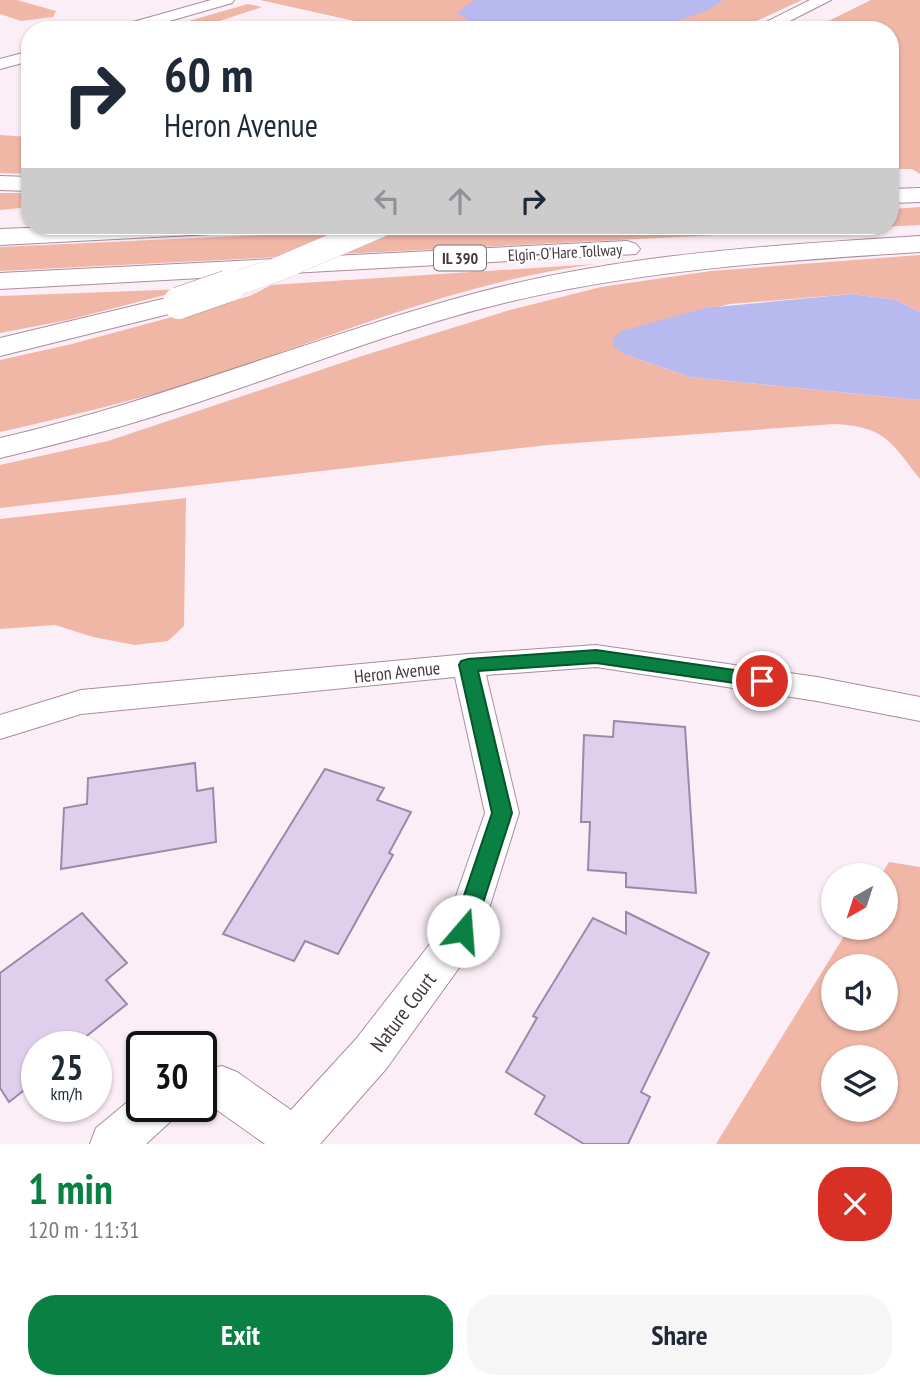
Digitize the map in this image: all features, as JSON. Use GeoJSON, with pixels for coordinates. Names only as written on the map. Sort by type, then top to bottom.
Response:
{"type":"FeatureCollection","features":[{"type":"Feature","properties":{"kind":"highway"},"geometry":{"type":"LineString","coordinates":[[781,21],[830,2]]}},
{"type":"Feature","properties":{"kind":"highway"},"geometry":{"type":"LineString","coordinates":[[801,21],[830,2]]}},
{"type":"Feature","properties":{"kind":"highway"},"geometry":{"type":"LineString","coordinates":[[899,182],[920,181]]}},
{"type":"Feature","properties":{"kind":"highway"},"geometry":{"type":"LineString","coordinates":[[0,183],[21,184]]}},
{"type":"Feature","properties":{"kind":"highway"},"geometry":{"type":"LineString","coordinates":[[899,196],[920,195]]}},
{"type":"Feature","properties":{"kind":"highway"},"geometry":{"type":"LineString","coordinates":[[0,218],[21,216]]}},
{"type":"Feature","properties":{"kind":"highway"},"geometry":{"type":"LineString","coordinates":[[0,237],[42,235]]}},
{"type":"Feature","properties":{"kind":"highway"},"geometry":{"type":"LineString","coordinates":[[0,347],[108,323],[179,303],[264,275],[358,235]]}},
{"type":"Feature","properties":{"kind":"highway","name":"Elgin-O'Hare Tollway"},"geometry":{"type":"LineString","coordinates":[[0,281],[920,235]]}},
{"type":"Feature","properties":{"kind":"highway"},"geometry":{"type":"LineString","coordinates":[[0,448],[100,425],[431,315],[564,281],[690,260],[920,244]]}},
{"type":"Feature","properties":{"kind":"street"},"geometry":{"type":"LineString","coordinates":[[152,21],[227,0]]}},
{"type":"Feature","properties":{"kind":"street"},"geometry":{"type":"LineString","coordinates":[[0,64],[21,58]]}},
{"type":"Feature","properties":{"kind":"street","name":"Heron Avenue"},"geometry":{"type":"LineString","coordinates":[[0,727],[81,702],[468,665],[596,656],[817,689],[920,709]]}},
{"type":"Feature","properties":{"kind":"street","name":"Nature Court"},"geometry":{"type":"LineString","coordinates":[[217,1088],[222,1087],[293,1141],[371,1054],[463,931],[502,813],[468,665]]}},
{"type":"Feature","properties":{"kind":"street"},"geometry":{"type":"LineString","coordinates":[[112,1144],[137,1122]]}},
{"type":"Feature","properties":{"kind":"shaded area"},"geometry":{"type":"Polygon","coordinates":[[[0,0],[17,0],[56,11],[53,17],[21,21],[0,14],[0,0]]]}},
{"type":"Feature","properties":{"kind":"shaded area"},"geometry":{"type":"Polygon","coordinates":[[[260,0],[802,0],[756,21],[354,21],[260,0]]]}},
{"type":"Feature","properties":{"kind":"shaded area"},"geometry":{"type":"Polygon","coordinates":[[[871,0],[920,0],[920,174],[912,169],[899,169],[899,21],[828,21],[871,0]]]}},
{"type":"Feature","properties":{"kind":"shaded area"},"geometry":{"type":"Polygon","coordinates":[[[248,4],[262,7],[219,21],[188,21],[248,4]]]}},
{"type":"Feature","properties":{"kind":"shaded area"},"geometry":{"type":"Polygon","coordinates":[[[0,135],[21,136],[21,174],[0,173],[0,135]]]}},
{"type":"Feature","properties":{"kind":"shaded area"},"geometry":{"type":"Polygon","coordinates":[[[0,193],[21,193],[21,208],[0,210],[0,193]]]}},
{"type":"Feature","properties":{"kind":"shaded area"},"geometry":{"type":"Polygon","coordinates":[[[920,207],[920,225],[899,226],[899,208],[920,207]]]}},
{"type":"Feature","properties":{"kind":"shaded area"},"geometry":{"type":"Polygon","coordinates":[[[262,235],[720,235],[0,271],[0,247],[262,235]]]}},
{"type":"Feature","properties":{"kind":"shaded area"},"geometry":{"type":"Polygon","coordinates":[[[920,255],[920,312],[896,300],[852,294],[730,304],[680,316],[626,355],[690,377],[920,400],[920,479],[894,446],[877,433],[835,424],[548,445],[0,508],[0,465],[108,441],[362,356],[510,310],[601,287],[711,271],[920,255]]]}},
{"type":"Feature","properties":{"kind":"shaded area"},"geometry":{"type":"Polygon","coordinates":[[[596,264],[546,272],[449,296],[184,385],[0,432],[0,360],[72,344],[250,296],[271,285],[596,264]]]}},
{"type":"Feature","properties":{"kind":"shaded area"},"geometry":{"type":"Polygon","coordinates":[[[188,289],[68,320],[0,333],[0,296],[188,289]]]}},
{"type":"Feature","properties":{"kind":"shaded area"},"geometry":{"type":"Polygon","coordinates":[[[186,498],[184,626],[168,641],[135,645],[93,637],[55,625],[0,629],[0,519],[186,498]]]}},
{"type":"Feature","properties":{"kind":"shaded area"},"geometry":{"type":"Polygon","coordinates":[[[898,863],[920,867],[920,1144],[716,1144],[821,973],[821,1031],[898,1031],[898,954],[833,954],[842,940],[898,940],[898,863]]]}},
{"type":"Feature","properties":{"kind":"water"},"geometry":{"type":"Polygon","coordinates":[[[474,0],[723,0],[709,10],[677,21],[468,21],[457,13],[474,0]]]}},
{"type":"Feature","properties":{"kind":"water"},"geometry":{"type":"Polygon","coordinates":[[[852,294],[896,300],[920,312],[920,400],[690,377],[626,355],[613,346],[613,338],[622,331],[705,308],[852,294]]]}},
{"type":"Feature","properties":{"kind":"building"},"geometry":{"type":"Polygon","coordinates":[[[614,721],[685,727],[696,893],[626,887],[626,873],[588,870],[590,822],[581,822],[584,735],[613,737],[614,721]]]}},
{"type":"Feature","properties":{"kind":"building"},"geometry":{"type":"Polygon","coordinates":[[[195,763],[197,791],[213,788],[216,842],[61,869],[64,808],[87,804],[88,778],[195,763]]]}},
{"type":"Feature","properties":{"kind":"building"},"geometry":{"type":"Polygon","coordinates":[[[325,769],[384,788],[377,800],[411,812],[389,853],[393,855],[338,954],[305,941],[294,961],[223,934],[325,769]]]}},
{"type":"Feature","properties":{"kind":"building"},"geometry":{"type":"Polygon","coordinates":[[[626,912],[709,953],[641,1092],[650,1097],[628,1144],[584,1144],[535,1114],[545,1096],[506,1072],[537,1018],[533,1016],[593,918],[626,934],[626,912]]]}},
{"type":"Feature","properties":{"kind":"building"},"geometry":{"type":"Polygon","coordinates":[[[82,913],[127,963],[106,980],[127,1004],[93,1031],[21,1031],[21,1093],[9,1102],[0,1088],[0,973],[82,913]]]}},
{"type":"Feature","properties":{"kind":"route"},"geometry":{"type":"LineString","coordinates":[[463,931],[502,813],[468,665],[596,656],[762,681]]}}]}
